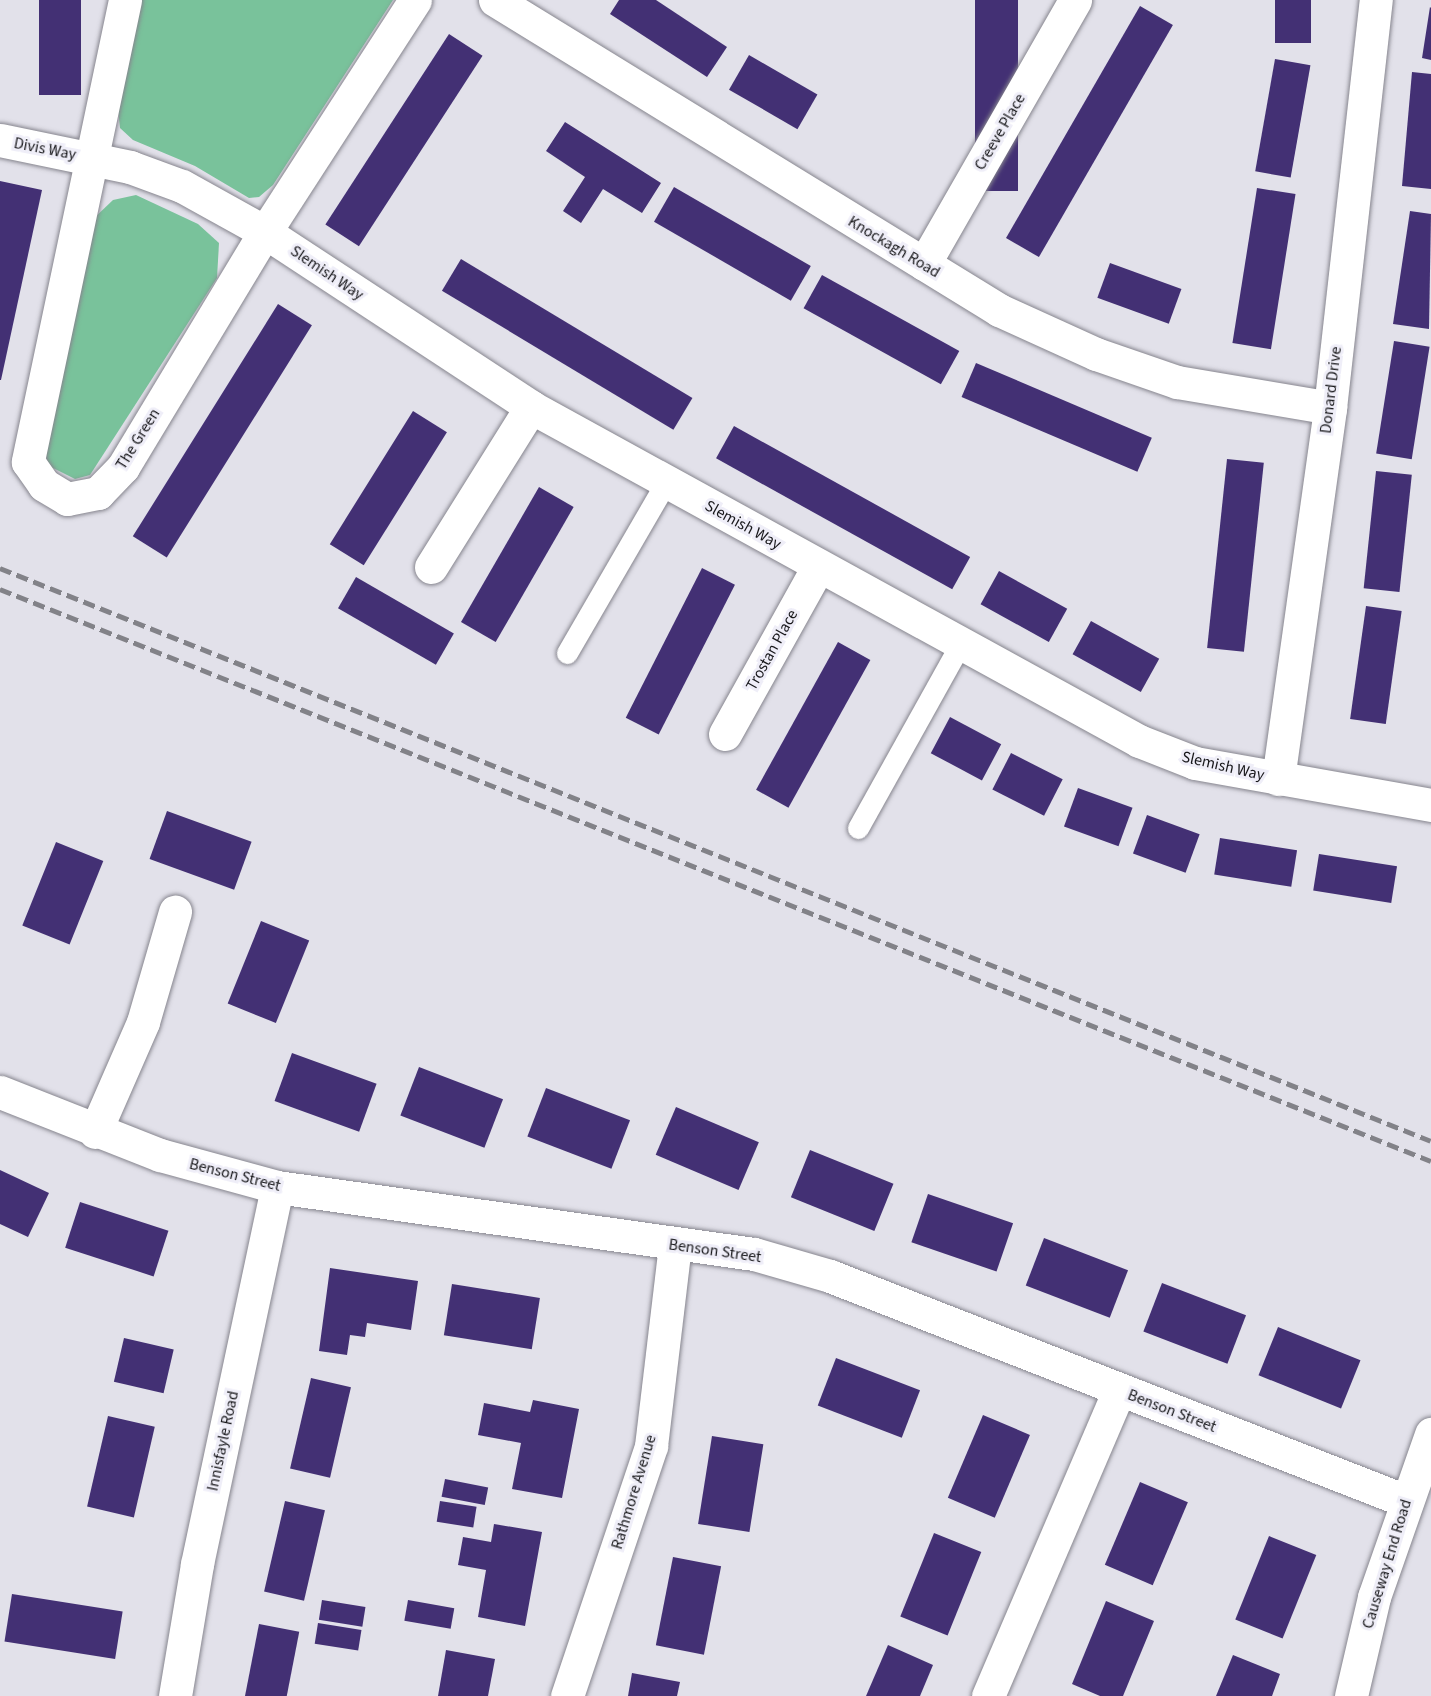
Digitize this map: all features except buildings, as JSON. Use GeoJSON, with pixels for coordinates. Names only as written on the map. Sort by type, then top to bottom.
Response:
{"type":"FeatureCollection","features":[{"type":"Feature","properties":{"kind":"street","name":"The Green"},"geometry":{"type":"LineString","coordinates":[[125,0],[28,462],[44,485],[67,499],[98,494],[123,467],[265,232],[415,0]]}},
{"type":"Feature","properties":{"kind":"street","name":"Knockagh Road"},"geometry":{"type":"LineString","coordinates":[[495,0],[999,310],[1096,354],[1177,382],[1330,408]]}},
{"type":"Feature","properties":{"kind":"street","name":"Creeve Place"},"geometry":{"type":"LineString","coordinates":[[924,264],[1075,0]]}},
{"type":"Feature","properties":{"kind":"street","name":"Donard Drive"},"geometry":{"type":"LineString","coordinates":[[1278,779],[1330,408],[1376,0]]}},
{"type":"Feature","properties":{"kind":"street","name":"Divis Way"},"geometry":{"type":"LineString","coordinates":[[0,140],[91,158]]}},
{"type":"Feature","properties":{"kind":"street","name":"Slemish Way"},"geometry":{"type":"LineString","coordinates":[[91,158],[182,186],[265,232],[531,407],[960,645],[1140,741],[1195,763],[1431,806]]}},
{"type":"Feature","properties":{"kind":"street"},"geometry":{"type":"LineString","coordinates":[[431,567],[531,407]]}},
{"type":"Feature","properties":{"kind":"street","name":"Trostan Place"},"geometry":{"type":"LineString","coordinates":[[725,734],[818,567]]}},
{"type":"Feature","properties":{"kind":"street"},"geometry":{"type":"LineString","coordinates":[[95,1132],[143,1023],[175,912]]}},
{"type":"Feature","properties":{"kind":"street","name":"Benson Street"},"geometry":{"type":"LineString","coordinates":[[0,1092],[95,1132],[160,1155],[277,1187],[675,1246],[754,1254],[830,1275],[1406,1501]]}},
{"type":"Feature","properties":{"kind":"street","name":"Innisfayle Road"},"geometry":{"type":"LineString","coordinates":[[175,1696],[197,1564],[277,1187]]}},
{"type":"Feature","properties":{"kind":"street","name":"Rathmore Avenue"},"geometry":{"type":"LineString","coordinates":[[567,1696],[651,1446],[675,1246]]}},
{"type":"Feature","properties":{"kind":"street"},"geometry":{"type":"LineString","coordinates":[[988,1696],[1119,1390]]}},
{"type":"Feature","properties":{"kind":"street","name":"Causeway End Road"},"geometry":{"type":"LineString","coordinates":[[1351,1696],[1374,1597],[1431,1434]]}},
{"type":"Feature","properties":{"kind":"lane"},"geometry":{"type":"LineString","coordinates":[[567,652],[666,482]]}},
{"type":"Feature","properties":{"kind":"lane"},"geometry":{"type":"LineString","coordinates":[[858,828],[960,645]]}},
{"type":"Feature","properties":{"kind":"green space"},"geometry":{"type":"Polygon","coordinates":[[[140,0],[393,0],[273,185],[259,197],[249,198],[195,166],[133,140],[120,128],[118,109],[140,0]]]}},
{"type":"Feature","properties":{"kind":"green space"},"geometry":{"type":"Polygon","coordinates":[[[136,195],[198,224],[219,243],[217,278],[90,475],[75,479],[47,465],[46,450],[92,220],[113,200],[136,195]]]}},
{"type":"Feature","properties":{"kind":"railway"},"geometry":{"type":"LineString","coordinates":[[0,568],[1431,1141]]}},
{"type":"Feature","properties":{"kind":"railway"},"geometry":{"type":"LineString","coordinates":[[0,589],[1431,1161]]}}]}
